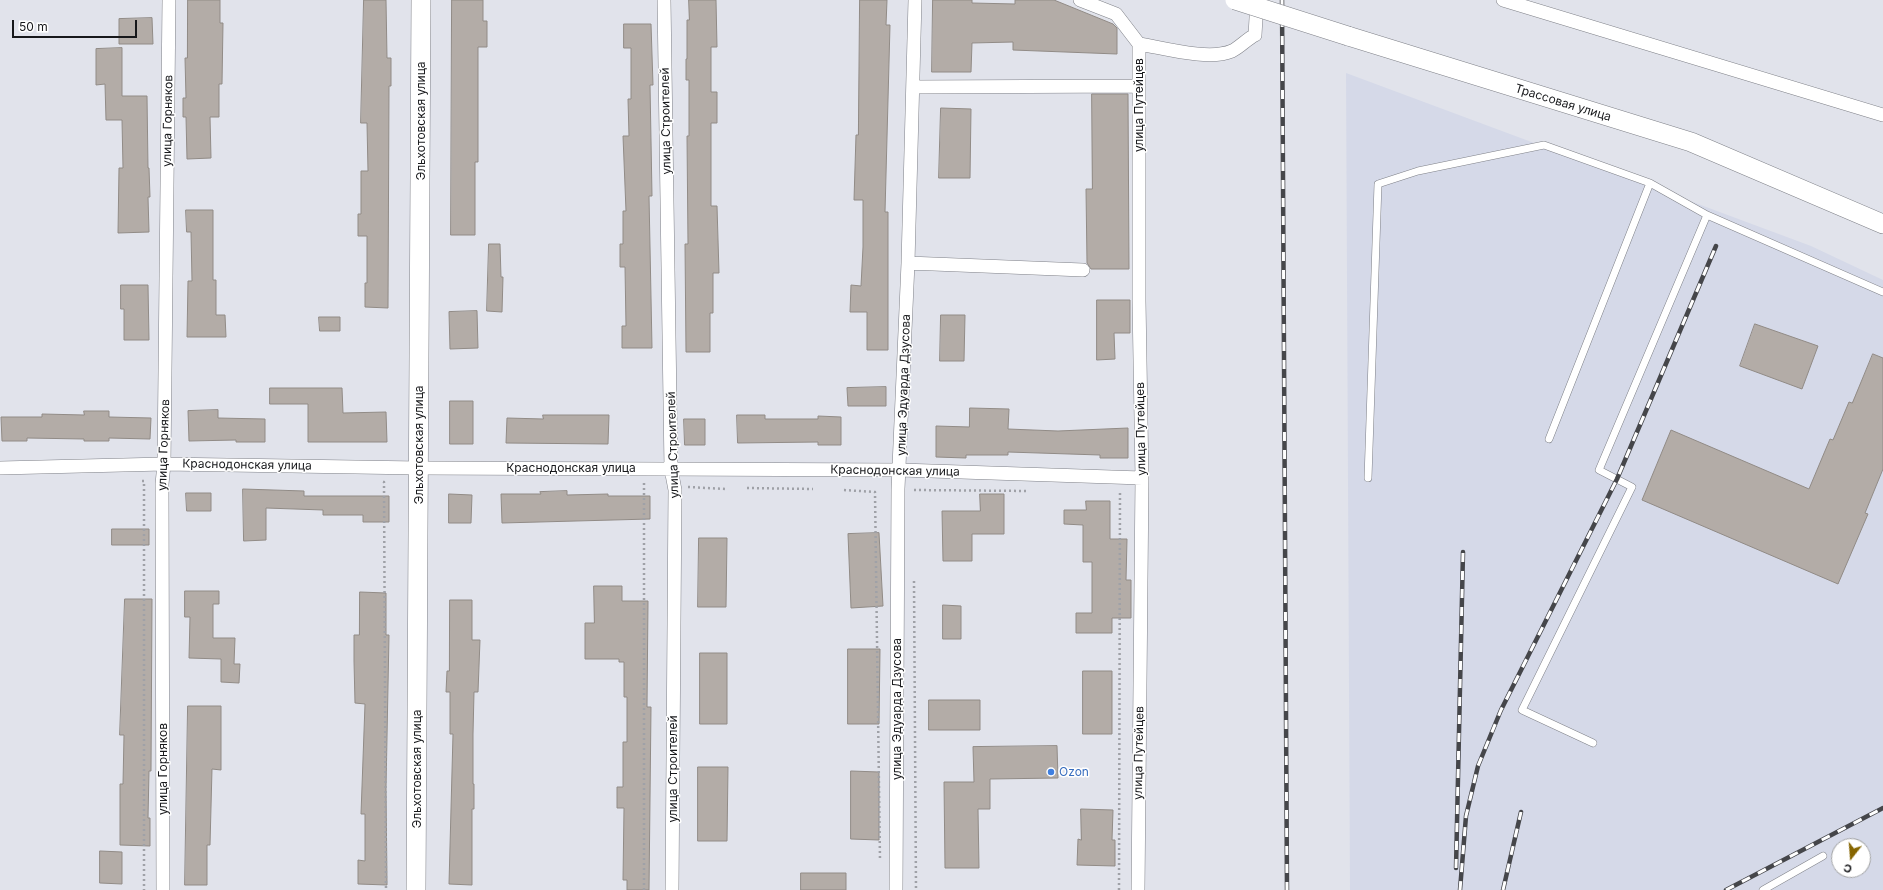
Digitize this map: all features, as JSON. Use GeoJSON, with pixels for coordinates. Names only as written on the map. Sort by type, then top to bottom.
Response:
{"type":"FeatureCollection","features":[{"type":"Feature","properties":{"kind":"street","name":"улица Горняков"},"geometry":{"type":"LineString","coordinates":[[163,890],[162,484],[164,464],[169,0]]}},
{"type":"Feature","properties":{"kind":"street","name":"Эльхотовская улица"},"geometry":{"type":"LineString","coordinates":[[416,890],[421,0]]}},
{"type":"Feature","properties":{"kind":"street","name":"улица Строителей"},"geometry":{"type":"LineString","coordinates":[[664,0],[671,469],[675,490],[672,890]]}},
{"type":"Feature","properties":{"kind":"street","name":"улица Эдуарда Дзусова"},"geometry":{"type":"LineString","coordinates":[[896,890],[898,496],[901,470],[916,0]]}},
{"type":"Feature","properties":{"kind":"street","name":"улица Путейцев"},"geometry":{"type":"LineString","coordinates":[[1080,0],[1116,14],[1139,44],[1139,301],[1142,478],[1138,890]]}},
{"type":"Feature","properties":{"kind":"street","name":"Трассовая улица"},"geometry":{"type":"LineString","coordinates":[[1235,0],[1691,142],[1883,224]]}},
{"type":"Feature","properties":{"kind":"street"},"geometry":{"type":"LineString","coordinates":[[1139,44],[1203,54],[1220,54],[1232,51],[1255,35],[1257,0]]}},
{"type":"Feature","properties":{"kind":"street"},"geometry":{"type":"LineString","coordinates":[[1503,0],[1883,115]]}},
{"type":"Feature","properties":{"kind":"street"},"geometry":{"type":"LineString","coordinates":[[914,87],[1139,86]]}},
{"type":"Feature","properties":{"kind":"street"},"geometry":{"type":"LineString","coordinates":[[908,263],[1083,270]]}},
{"type":"Feature","properties":{"kind":"street","name":"Краснодонская улица"},"geometry":{"type":"LineString","coordinates":[[0,468],[164,464],[419,468],[901,470],[1142,478]]}},
{"type":"Feature","properties":{"kind":"lane"},"geometry":{"type":"LineString","coordinates":[[1368,478],[1378,184],[1418,171],[1544,144],[1650,183],[1707,215],[1883,292]]}},
{"type":"Feature","properties":{"kind":"lane"},"geometry":{"type":"LineString","coordinates":[[1549,439],[1650,183]]}},
{"type":"Feature","properties":{"kind":"lane"},"geometry":{"type":"LineString","coordinates":[[1593,743],[1522,710],[1632,487],[1599,470],[1707,215]]}},
{"type":"Feature","properties":{"kind":"lane"},"geometry":{"type":"LineString","coordinates":[[1763,890],[1823,856]]}},
{"type":"Feature","properties":{"kind":"path"},"geometry":{"type":"LineString","coordinates":[[144,481],[144,890]]}},
{"type":"Feature","properties":{"kind":"path"},"geometry":{"type":"LineString","coordinates":[[384,482],[386,890]]}},
{"type":"Feature","properties":{"kind":"path"},"geometry":{"type":"LineString","coordinates":[[636,482],[644,482],[644,890]]}},
{"type":"Feature","properties":{"kind":"path"},"geometry":{"type":"LineString","coordinates":[[681,487],[726,489]]}},
{"type":"Feature","properties":{"kind":"path"},"geometry":{"type":"LineString","coordinates":[[747,488],[813,489]]}},
{"type":"Feature","properties":{"kind":"path"},"geometry":{"type":"LineString","coordinates":[[914,497],[914,489],[1037,491]]}},
{"type":"Feature","properties":{"kind":"path"},"geometry":{"type":"LineString","coordinates":[[844,490],[875,492],[880,866]]}},
{"type":"Feature","properties":{"kind":"path"},"geometry":{"type":"LineString","coordinates":[[1114,492],[1122,492],[1119,890]]}},
{"type":"Feature","properties":{"kind":"path"},"geometry":{"type":"LineString","coordinates":[[914,576],[916,890]]}},
{"type":"Feature","properties":{"kind":"shaded area"},"geometry":{"type":"Polygon","coordinates":[[[1346,73],[1811,246],[1883,280],[1883,890],[1350,890],[1346,73]]]}},
{"type":"Feature","properties":{"kind":"building"},"geometry":{"type":"Polygon","coordinates":[[[188,0],[220,0],[220,23],[223,23],[222,84],[219,84],[219,117],[210,117],[211,158],[187,159],[186,117],[183,117],[183,98],[186,98],[185,58],[187,58],[188,0]]]}},
{"type":"Feature","properties":{"kind":"building"},"geometry":{"type":"Polygon","coordinates":[[[364,0],[386,0],[387,58],[391,58],[391,86],[389,86],[388,308],[365,307],[365,283],[367,283],[367,236],[358,236],[358,214],[361,214],[361,171],[368,171],[367,123],[361,123],[364,0]]]}},
{"type":"Feature","properties":{"kind":"building"},"geometry":{"type":"Polygon","coordinates":[[[452,0],[483,0],[483,21],[487,21],[487,47],[478,47],[478,162],[475,162],[475,235],[451,235],[452,0]]]}},
{"type":"Feature","properties":{"kind":"building"},"geometry":{"type":"Polygon","coordinates":[[[689,0],[716,0],[717,47],[711,47],[711,92],[717,92],[717,123],[711,123],[711,206],[717,206],[719,273],[713,273],[713,313],[710,313],[710,352],[686,352],[685,244],[688,244],[687,136],[689,136],[689,80],[686,80],[686,59],[689,0]]]}},
{"type":"Feature","properties":{"kind":"building"},"geometry":{"type":"Polygon","coordinates":[[[860,0],[887,0],[886,25],[890,25],[885,212],[888,212],[888,350],[867,350],[867,312],[850,312],[851,285],[861,286],[863,247],[863,200],[854,200],[856,135],[858,135],[860,0]]]}},
{"type":"Feature","properties":{"kind":"building"},"geometry":{"type":"Polygon","coordinates":[[[933,0],[972,0],[972,3],[1015,4],[1015,0],[1054,0],[1113,24],[1117,28],[1117,54],[1013,50],[1013,42],[972,43],[971,72],[932,72],[933,0]]]}},
{"type":"Feature","properties":{"kind":"building"},"geometry":{"type":"Polygon","coordinates":[[[152,18],[153,44],[119,44],[119,19],[152,18]]]}},
{"type":"Feature","properties":{"kind":"building"},"geometry":{"type":"Polygon","coordinates":[[[624,24],[651,24],[653,85],[650,85],[652,196],[649,196],[652,348],[622,348],[622,326],[626,326],[625,267],[620,267],[620,244],[623,244],[623,211],[626,211],[623,136],[629,136],[628,99],[631,99],[631,48],[624,48],[624,24]]]}},
{"type":"Feature","properties":{"kind":"building"},"geometry":{"type":"Polygon","coordinates":[[[122,48],[122,96],[147,96],[150,197],[148,197],[149,232],[118,233],[119,168],[123,168],[122,120],[106,120],[105,84],[96,85],[96,49],[122,48]]]}},
{"type":"Feature","properties":{"kind":"building"},"geometry":{"type":"Polygon","coordinates":[[[1092,94],[1128,94],[1129,269],[1091,269],[1087,263],[1086,189],[1092,189],[1092,94]]]}},
{"type":"Feature","properties":{"kind":"building"},"geometry":{"type":"Polygon","coordinates":[[[941,108],[971,109],[970,178],[939,178],[941,108]]]}},
{"type":"Feature","properties":{"kind":"building"},"geometry":{"type":"Polygon","coordinates":[[[186,210],[213,210],[213,280],[216,280],[216,315],[225,315],[226,337],[187,337],[188,281],[192,281],[191,232],[187,232],[186,210]]]}},
{"type":"Feature","properties":{"kind":"building"},"geometry":{"type":"Polygon","coordinates":[[[489,244],[500,244],[501,277],[503,277],[502,312],[487,311],[489,244]]]}},
{"type":"Feature","properties":{"kind":"building"},"geometry":{"type":"Polygon","coordinates":[[[121,285],[148,285],[149,340],[124,340],[124,309],[121,309],[121,285]]]}},
{"type":"Feature","properties":{"kind":"building"},"geometry":{"type":"Polygon","coordinates":[[[1097,300],[1130,300],[1130,333],[1114,333],[1115,359],[1097,360],[1097,300]]]}},
{"type":"Feature","properties":{"kind":"building"},"geometry":{"type":"Polygon","coordinates":[[[477,311],[478,348],[450,349],[449,312],[477,311]]]}},
{"type":"Feature","properties":{"kind":"building"},"geometry":{"type":"Polygon","coordinates":[[[941,315],[965,315],[964,361],[940,361],[941,315]]]}},
{"type":"Feature","properties":{"kind":"building"},"geometry":{"type":"Polygon","coordinates":[[[319,317],[340,317],[340,331],[320,331],[319,317]]]}},
{"type":"Feature","properties":{"kind":"building"},"geometry":{"type":"Polygon","coordinates":[[[1755,324],[1818,346],[1802,389],[1740,366],[1755,324]]]}},
{"type":"Feature","properties":{"kind":"building"},"geometry":{"type":"Polygon","coordinates":[[[1873,354],[1883,358],[1883,469],[1865,513],[1868,514],[1838,584],[1642,500],[1671,430],[1809,489],[1830,439],[1833,440],[1849,402],[1852,403],[1873,354]]]}},
{"type":"Feature","properties":{"kind":"building"},"geometry":{"type":"Polygon","coordinates":[[[886,387],[886,406],[848,406],[847,388],[886,387]]]}},
{"type":"Feature","properties":{"kind":"building"},"geometry":{"type":"Polygon","coordinates":[[[270,388],[342,388],[343,413],[386,412],[387,442],[308,442],[308,404],[270,404],[270,388]]]}},
{"type":"Feature","properties":{"kind":"building"},"geometry":{"type":"Polygon","coordinates":[[[450,401],[473,401],[473,444],[450,444],[450,401]]]}},
{"type":"Feature","properties":{"kind":"building"},"geometry":{"type":"Polygon","coordinates":[[[970,408],[1009,409],[1008,429],[1058,431],[1128,428],[1128,458],[1100,458],[1100,455],[1008,452],[1008,455],[966,455],[966,458],[936,457],[936,426],[969,427],[970,408]]]}},
{"type":"Feature","properties":{"kind":"building"},"geometry":{"type":"Polygon","coordinates":[[[218,410],[218,418],[265,419],[265,442],[236,442],[236,440],[189,441],[188,411],[218,410]]]}},
{"type":"Feature","properties":{"kind":"building"},"geometry":{"type":"Polygon","coordinates":[[[84,411],[109,411],[109,417],[151,418],[150,439],[109,438],[109,441],[84,441],[84,439],[27,438],[27,441],[2,441],[1,417],[42,417],[42,414],[84,415],[84,411]]]}},
{"type":"Feature","properties":{"kind":"building"},"geometry":{"type":"Polygon","coordinates":[[[543,415],[609,415],[608,444],[506,443],[507,418],[543,419],[543,415]]]}},
{"type":"Feature","properties":{"kind":"building"},"geometry":{"type":"Polygon","coordinates":[[[737,415],[765,415],[765,419],[818,419],[818,416],[841,417],[841,445],[818,445],[818,442],[738,443],[737,415]]]}},
{"type":"Feature","properties":{"kind":"building"},"geometry":{"type":"Polygon","coordinates":[[[684,419],[705,419],[705,445],[685,445],[684,419]]]}},
{"type":"Feature","properties":{"kind":"building"},"geometry":{"type":"Polygon","coordinates":[[[243,489],[304,491],[304,496],[389,496],[389,522],[363,522],[363,515],[323,515],[323,510],[266,508],[266,540],[244,541],[243,489]]]}},
{"type":"Feature","properties":{"kind":"building"},"geometry":{"type":"Polygon","coordinates":[[[567,491],[567,495],[608,494],[608,496],[650,496],[650,519],[502,523],[501,494],[541,494],[540,492],[567,491]]]}},
{"type":"Feature","properties":{"kind":"building"},"geometry":{"type":"Polygon","coordinates":[[[186,493],[211,493],[211,511],[187,511],[186,493]]]}},
{"type":"Feature","properties":{"kind":"building"},"geometry":{"type":"Polygon","coordinates":[[[449,494],[472,495],[471,523],[449,523],[449,494]]]}},
{"type":"Feature","properties":{"kind":"building"},"geometry":{"type":"Polygon","coordinates":[[[980,494],[1004,494],[1004,534],[972,534],[972,561],[943,561],[942,511],[980,511],[980,494]]]}},
{"type":"Feature","properties":{"kind":"building"},"geometry":{"type":"Polygon","coordinates":[[[1086,501],[1110,501],[1110,539],[1127,539],[1126,580],[1131,580],[1131,618],[1112,618],[1112,633],[1076,633],[1076,613],[1092,613],[1092,562],[1083,562],[1083,525],[1064,524],[1064,510],[1086,510],[1086,501]]]}},
{"type":"Feature","properties":{"kind":"building"},"geometry":{"type":"Polygon","coordinates":[[[112,529],[149,529],[149,545],[112,545],[112,529]]]}},
{"type":"Feature","properties":{"kind":"building"},"geometry":{"type":"Polygon","coordinates":[[[879,533],[883,606],[851,608],[848,534],[879,533]]]}},
{"type":"Feature","properties":{"kind":"building"},"geometry":{"type":"Polygon","coordinates":[[[699,538],[727,538],[726,607],[698,607],[699,538]]]}},
{"type":"Feature","properties":{"kind":"building"},"geometry":{"type":"Polygon","coordinates":[[[594,586],[622,586],[622,601],[648,601],[647,707],[651,707],[649,890],[627,890],[627,880],[623,880],[624,808],[617,808],[617,787],[623,787],[623,742],[627,742],[627,697],[624,697],[624,662],[619,662],[619,659],[585,659],[585,623],[594,623],[594,586]]]}},
{"type":"Feature","properties":{"kind":"building"},"geometry":{"type":"Polygon","coordinates":[[[185,591],[219,591],[219,604],[213,604],[213,638],[235,638],[234,664],[240,664],[239,683],[221,682],[221,659],[189,658],[190,617],[185,617],[185,591]]]}},
{"type":"Feature","properties":{"kind":"building"},"geometry":{"type":"Polygon","coordinates":[[[360,592],[386,593],[386,635],[389,635],[386,788],[387,885],[358,884],[358,860],[365,861],[365,814],[361,814],[365,704],[355,703],[354,661],[354,635],[359,635],[360,592]]]}},
{"type":"Feature","properties":{"kind":"building"},"geometry":{"type":"Polygon","coordinates":[[[125,599],[152,599],[151,771],[149,771],[148,818],[150,818],[150,846],[120,845],[120,784],[123,784],[124,735],[120,735],[125,599]]]}},
{"type":"Feature","properties":{"kind":"building"},"geometry":{"type":"Polygon","coordinates":[[[450,600],[472,600],[472,640],[480,640],[478,692],[474,692],[474,809],[472,809],[472,885],[449,884],[453,734],[450,734],[450,692],[446,692],[447,671],[449,671],[450,600]]]}},
{"type":"Feature","properties":{"kind":"building"},"geometry":{"type":"Polygon","coordinates":[[[943,605],[961,606],[961,639],[943,639],[943,605]]]}},
{"type":"Feature","properties":{"kind":"building"},"geometry":{"type":"Polygon","coordinates":[[[848,649],[880,649],[879,724],[848,724],[848,649]]]}},
{"type":"Feature","properties":{"kind":"building"},"geometry":{"type":"Polygon","coordinates":[[[700,653],[727,653],[727,724],[700,724],[700,653]]]}},
{"type":"Feature","properties":{"kind":"building"},"geometry":{"type":"Polygon","coordinates":[[[1083,671],[1112,671],[1112,734],[1083,734],[1083,671]]]}},
{"type":"Feature","properties":{"kind":"building"},"geometry":{"type":"Polygon","coordinates":[[[929,700],[980,700],[980,730],[929,730],[929,700]]]}},
{"type":"Feature","properties":{"kind":"building"},"geometry":{"type":"Polygon","coordinates":[[[188,706],[221,706],[221,770],[212,769],[210,845],[207,845],[207,885],[185,885],[188,706]]]}},
{"type":"Feature","properties":{"kind":"building"},"geometry":{"type":"Polygon","coordinates":[[[1057,746],[1058,778],[990,779],[990,809],[978,809],[979,868],[945,868],[944,782],[974,782],[973,747],[1057,746]]]}},
{"type":"Feature","properties":{"kind":"building"},"geometry":{"type":"Polygon","coordinates":[[[698,767],[728,767],[727,841],[698,841],[698,767]]]}},
{"type":"Feature","properties":{"kind":"building"},"geometry":{"type":"Polygon","coordinates":[[[851,771],[879,772],[879,840],[851,839],[851,771]]]}},
{"type":"Feature","properties":{"kind":"building"},"geometry":{"type":"Polygon","coordinates":[[[1081,809],[1113,810],[1112,840],[1115,840],[1115,866],[1077,865],[1078,839],[1081,840],[1081,809]]]}},
{"type":"Feature","properties":{"kind":"building"},"geometry":{"type":"Polygon","coordinates":[[[100,851],[122,852],[122,884],[100,883],[100,851]]]}},
{"type":"Feature","properties":{"kind":"building"},"geometry":{"type":"Polygon","coordinates":[[[801,873],[846,873],[846,890],[801,890],[801,873]]]}},
{"type":"Feature","properties":{"kind":"railway"},"geometry":{"type":"LineString","coordinates":[[1282,0],[1287,890]]}},
{"type":"Feature","properties":{"kind":"railway"},"geometry":{"type":"LineString","coordinates":[[1460,890],[1466,816],[1478,766],[1501,710],[1617,479],[1716,246]]}},
{"type":"Feature","properties":{"kind":"railway"},"geometry":{"type":"LineString","coordinates":[[1456,868],[1463,552]]}},
{"type":"Feature","properties":{"kind":"railway"},"geometry":{"type":"LineString","coordinates":[[1726,890],[1883,808]]}},
{"type":"Feature","properties":{"kind":"railway"},"geometry":{"type":"LineString","coordinates":[[1503,890],[1521,812]]}},
{"type":"Feature","properties":{"kind":"place","name":"Ozon"},"geometry":{"type":"Point","coordinates":[1051,772]}}]}
